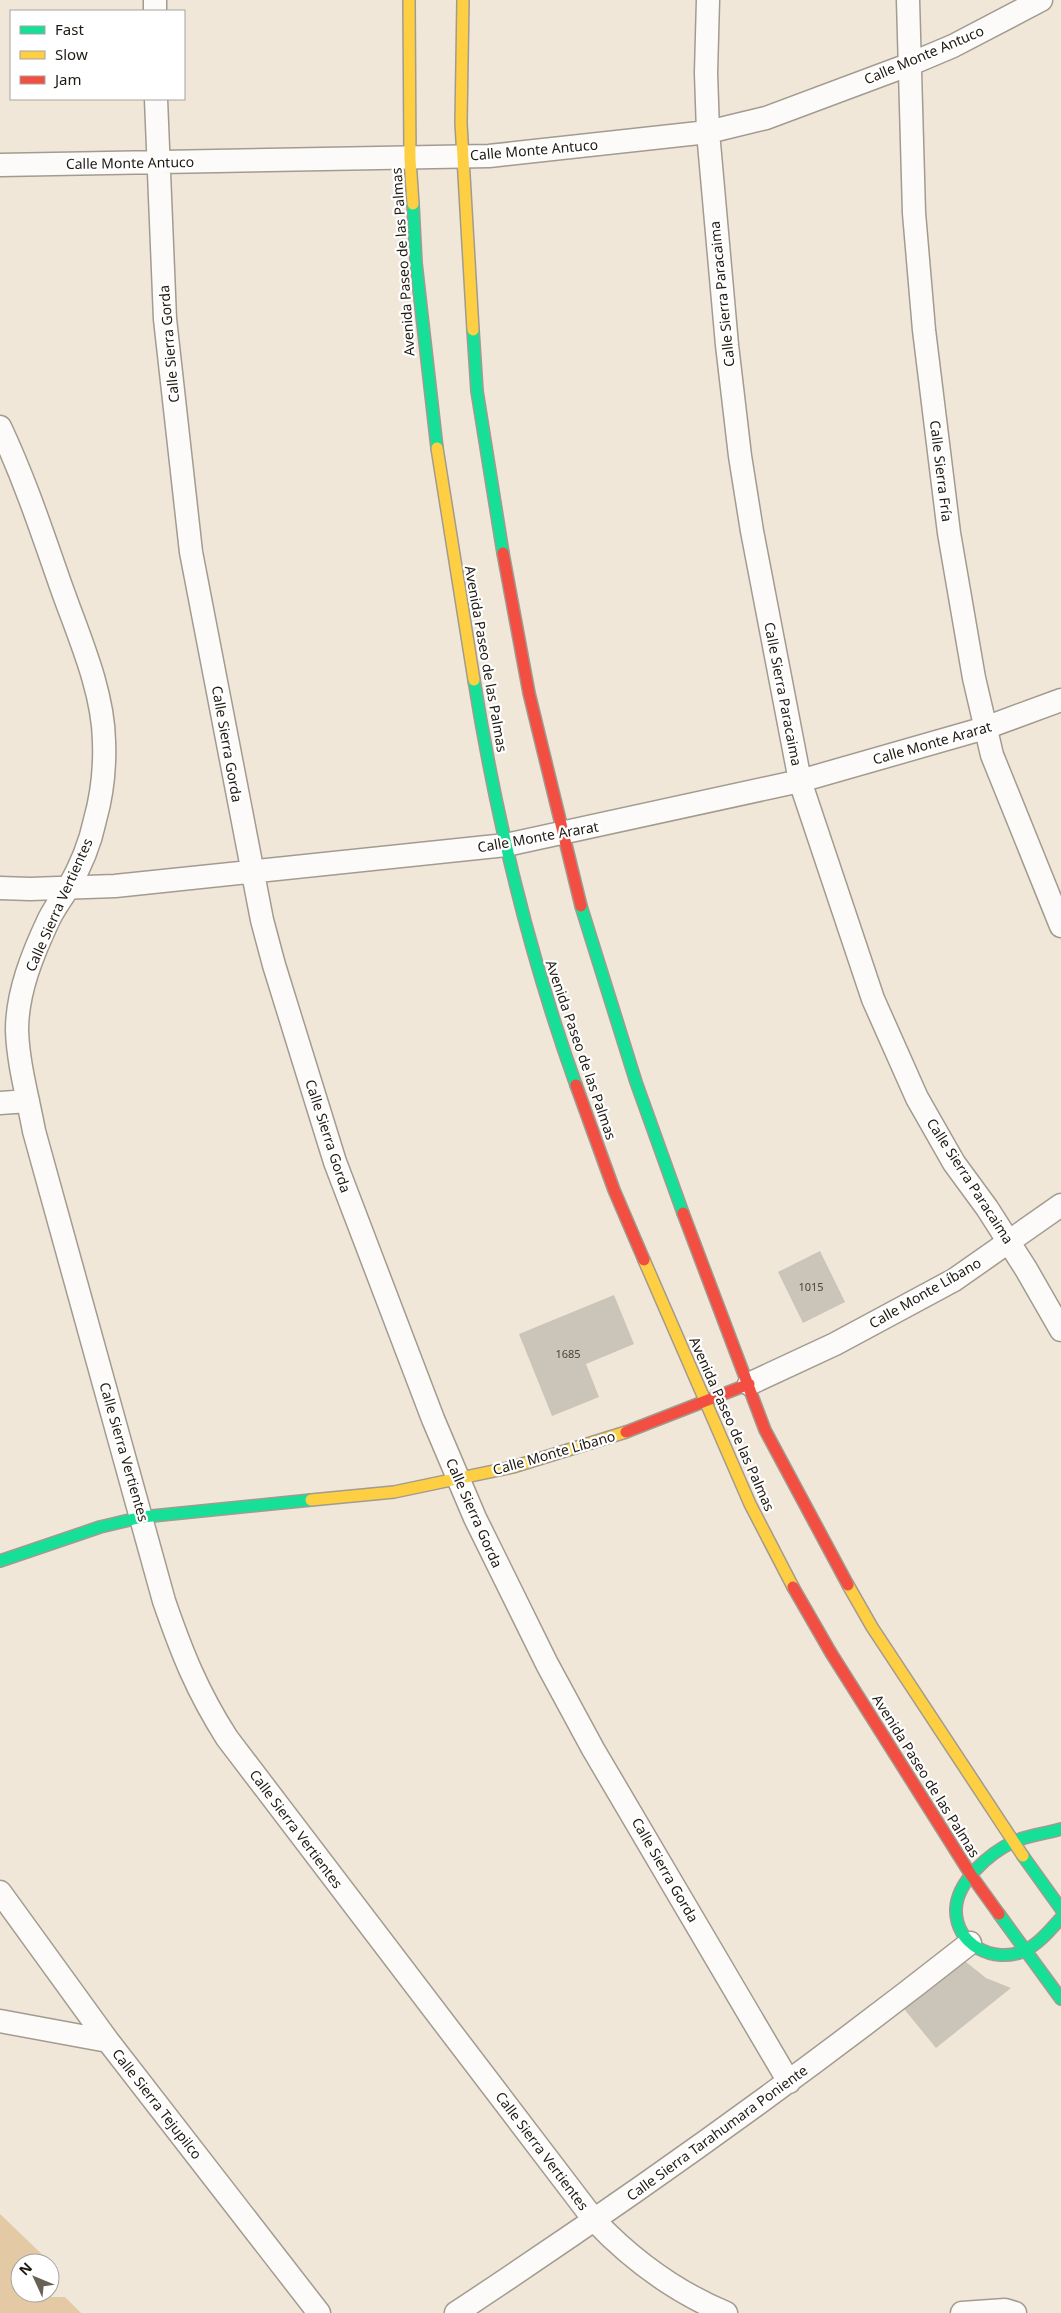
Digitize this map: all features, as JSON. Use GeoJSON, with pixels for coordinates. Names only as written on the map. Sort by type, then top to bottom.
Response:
{"type":"FeatureCollection","features":[{"type":"Feature","properties":{"kind":"main road","name":"Avenida Paseo de las Palmas"},"geometry":{"type":"LineString","coordinates":[[409,0],[410,159],[416,263],[439,469],[483,738],[506,845],[552,1018],[614,1190],[704,1403],[750,1504],[791,1584],[836,1662],[970,1875],[1061,1999]]}},
{"type":"Feature","properties":{"kind":"main road","name":"Avenida Paseo de las Palmas"},"geometry":{"type":"LineString","coordinates":[[463,0],[462,156],[477,391],[488,464],[529,693],[581,907],[636,1082],[670,1180],[765,1430],[830,1555],[872,1626],[1013,1842],[1061,1909]]}},
{"type":"Feature","properties":{"kind":"main road","name":"Calle Monte Líbano"},"geometry":{"type":"LineString","coordinates":[[0,1561],[100,1528],[142,1517],[394,1492],[522,1465],[647,1426],[749,1384]]}},
{"type":"Feature","properties":{"kind":"main road"},"geometry":{"type":"LineString","coordinates":[[1061,1829],[1013,1842],[970,1875],[960,1892],[956,1910],[960,1929],[970,1942],[985,1954],[1002,1958],[1025,1951],[1046,1935],[1061,1918]]}},
{"type":"Feature","properties":{"kind":"street","name":"Calle Sierra Paracaima"},"geometry":{"type":"LineString","coordinates":[[708,0],[706,73],[708,132],[727,346],[740,456],[756,551],[800,781],[873,999],[917,1098],[954,1163],[1009,1243],[1061,1330]]}},
{"type":"Feature","properties":{"kind":"street","name":"Calle Sierra Fría"},"geometry":{"type":"LineString","coordinates":[[908,0],[908,65],[914,213],[925,340],[949,533],[984,728],[992,755],[1061,926]]}},
{"type":"Feature","properties":{"kind":"street","name":"Calle Monte Antuco"},"geometry":{"type":"LineString","coordinates":[[0,165],[410,159],[489,156],[708,132],[766,118],[908,65],[953,46],[1042,0]]}},
{"type":"Feature","properties":{"kind":"street","name":"Calle Sierra Gorda"},"geometry":{"type":"LineString","coordinates":[[156,100],[157,163],[165,319],[192,552],[251,873],[274,965],[335,1162],[457,1479],[501,1573],[593,1749],[789,2082]]}},
{"type":"Feature","properties":{"kind":"street","name":"Calle Sierra Vertientes"},"geometry":{"type":"LineString","coordinates":[[0,427],[17,464],[84,651],[97,697],[104,740],[102,784],[95,820],[86,850],[68,888],[50,918],[36,950],[21,997],[17,1030],[21,1067],[34,1131],[164,1601],[181,1651],[203,1702],[217,1723],[595,2221],[613,2240],[653,2272],[699,2301],[726,2313]]}},
{"type":"Feature","properties":{"kind":"street","name":"Calle Monte Ararat"},"geometry":{"type":"LineString","coordinates":[[0,888],[68,888],[251,873],[506,845],[564,834],[800,781],[984,728],[1061,700]]}},
{"type":"Feature","properties":{"kind":"street"},"geometry":{"type":"LineString","coordinates":[[0,1103],[28,1101]]}},
{"type":"Feature","properties":{"kind":"street","name":"Calle Monte Líbano"},"geometry":{"type":"LineString","coordinates":[[749,1384],[835,1344],[954,1280],[1061,1205]]}},
{"type":"Feature","properties":{"kind":"street","name":"Calle Sierra Tejupilco"},"geometry":{"type":"LineString","coordinates":[[0,1892],[108,2041],[318,2313]]}},
{"type":"Feature","properties":{"kind":"street","name":"Calle Sierra Tarahumara Poniente"},"geometry":{"type":"LineString","coordinates":[[456,2313],[595,2221],[789,2082],[970,1942]]}},
{"type":"Feature","properties":{"kind":"street"},"geometry":{"type":"LineString","coordinates":[[0,2021],[108,2041]]}},
{"type":"Feature","properties":{"kind":"street"},"geometry":{"type":"LineString","coordinates":[[962,2313],[1005,2310],[1015,2313]]}},
{"type":"Feature","properties":{"kind":"shaded area"},"geometry":{"type":"Polygon","coordinates":[[[0,2214],[41,2253],[10,2253],[10,2303],[60,2303],[60,2297],[65,2297],[81,2313],[0,2313],[0,2214]]]}},
{"type":"Feature","properties":{"kind":"building"},"geometry":{"type":"Polygon","coordinates":[[[820,1251],[845,1302],[803,1323],[778,1272],[820,1251]]]}},
{"type":"Feature","properties":{"kind":"building"},"geometry":{"type":"Polygon","coordinates":[[[614,1295],[634,1344],[586,1364],[599,1397],[552,1416],[519,1334],[614,1295]]]}},
{"type":"Feature","properties":{"kind":"building"},"geometry":{"type":"Polygon","coordinates":[[[961,1958],[986,1978],[1011,1988],[936,2048],[900,2004],[961,1958]]]}},
{"type":"Feature","properties":{"kind":"traffic: fast"},"geometry":{"type":"LineString","coordinates":[[413,204],[416,263],[437,448]]}},
{"type":"Feature","properties":{"kind":"traffic: fast"},"geometry":{"type":"LineString","coordinates":[[473,330],[477,391],[503,553]]}},
{"type":"Feature","properties":{"kind":"traffic: fast"},"geometry":{"type":"LineString","coordinates":[[474,680],[493,783],[516,885],[543,986],[576,1085]]}},
{"type":"Feature","properties":{"kind":"traffic: fast"},"geometry":{"type":"LineString","coordinates":[[581,906],[636,1082],[683,1213]]}},
{"type":"Feature","properties":{"kind":"traffic: fast"},"geometry":{"type":"LineString","coordinates":[[0,1561],[100,1527],[142,1517],[311,1500]]}},
{"type":"Feature","properties":{"kind":"traffic: fast"},"geometry":{"type":"LineString","coordinates":[[1061,1829],[1013,1842],[995,1853],[968,1878],[962,1888],[956,1909],[957,1922],[969,1942],[989,1953],[1001,1955],[1024,1951],[1035,1945],[1061,1918]]}},
{"type":"Feature","properties":{"kind":"traffic: fast"},"geometry":{"type":"LineString","coordinates":[[1023,1856],[1061,1909]]}},
{"type":"Feature","properties":{"kind":"traffic: fast"},"geometry":{"type":"LineString","coordinates":[[999,1914],[1061,1999]]}},
{"type":"Feature","properties":{"kind":"traffic: slow"},"geometry":{"type":"LineString","coordinates":[[409,0],[410,159],[413,204]]}},
{"type":"Feature","properties":{"kind":"traffic: slow"},"geometry":{"type":"LineString","coordinates":[[463,0],[461,123],[473,330]]}},
{"type":"Feature","properties":{"kind":"traffic: slow"},"geometry":{"type":"LineString","coordinates":[[437,448],[474,680]]}},
{"type":"Feature","properties":{"kind":"traffic: slow"},"geometry":{"type":"LineString","coordinates":[[644,1260],[750,1504],[793,1587]]}},
{"type":"Feature","properties":{"kind":"traffic: slow"},"geometry":{"type":"LineString","coordinates":[[311,1500],[394,1492],[513,1467],[626,1432]]}},
{"type":"Feature","properties":{"kind":"traffic: slow"},"geometry":{"type":"LineString","coordinates":[[848,1585],[872,1627],[1023,1856]]}},
{"type":"Feature","properties":{"kind":"traffic: jam"},"geometry":{"type":"LineString","coordinates":[[503,553],[529,693],[581,906]]}},
{"type":"Feature","properties":{"kind":"traffic: jam"},"geometry":{"type":"LineString","coordinates":[[576,1085],[614,1190],[644,1260]]}},
{"type":"Feature","properties":{"kind":"traffic: jam"},"geometry":{"type":"LineString","coordinates":[[683,1213],[765,1430],[848,1585]]}},
{"type":"Feature","properties":{"kind":"traffic: jam"},"geometry":{"type":"LineString","coordinates":[[626,1432],[749,1384]]}},
{"type":"Feature","properties":{"kind":"traffic: jam"},"geometry":{"type":"LineString","coordinates":[[793,1587],[831,1653],[971,1875],[999,1914]]}}]}
